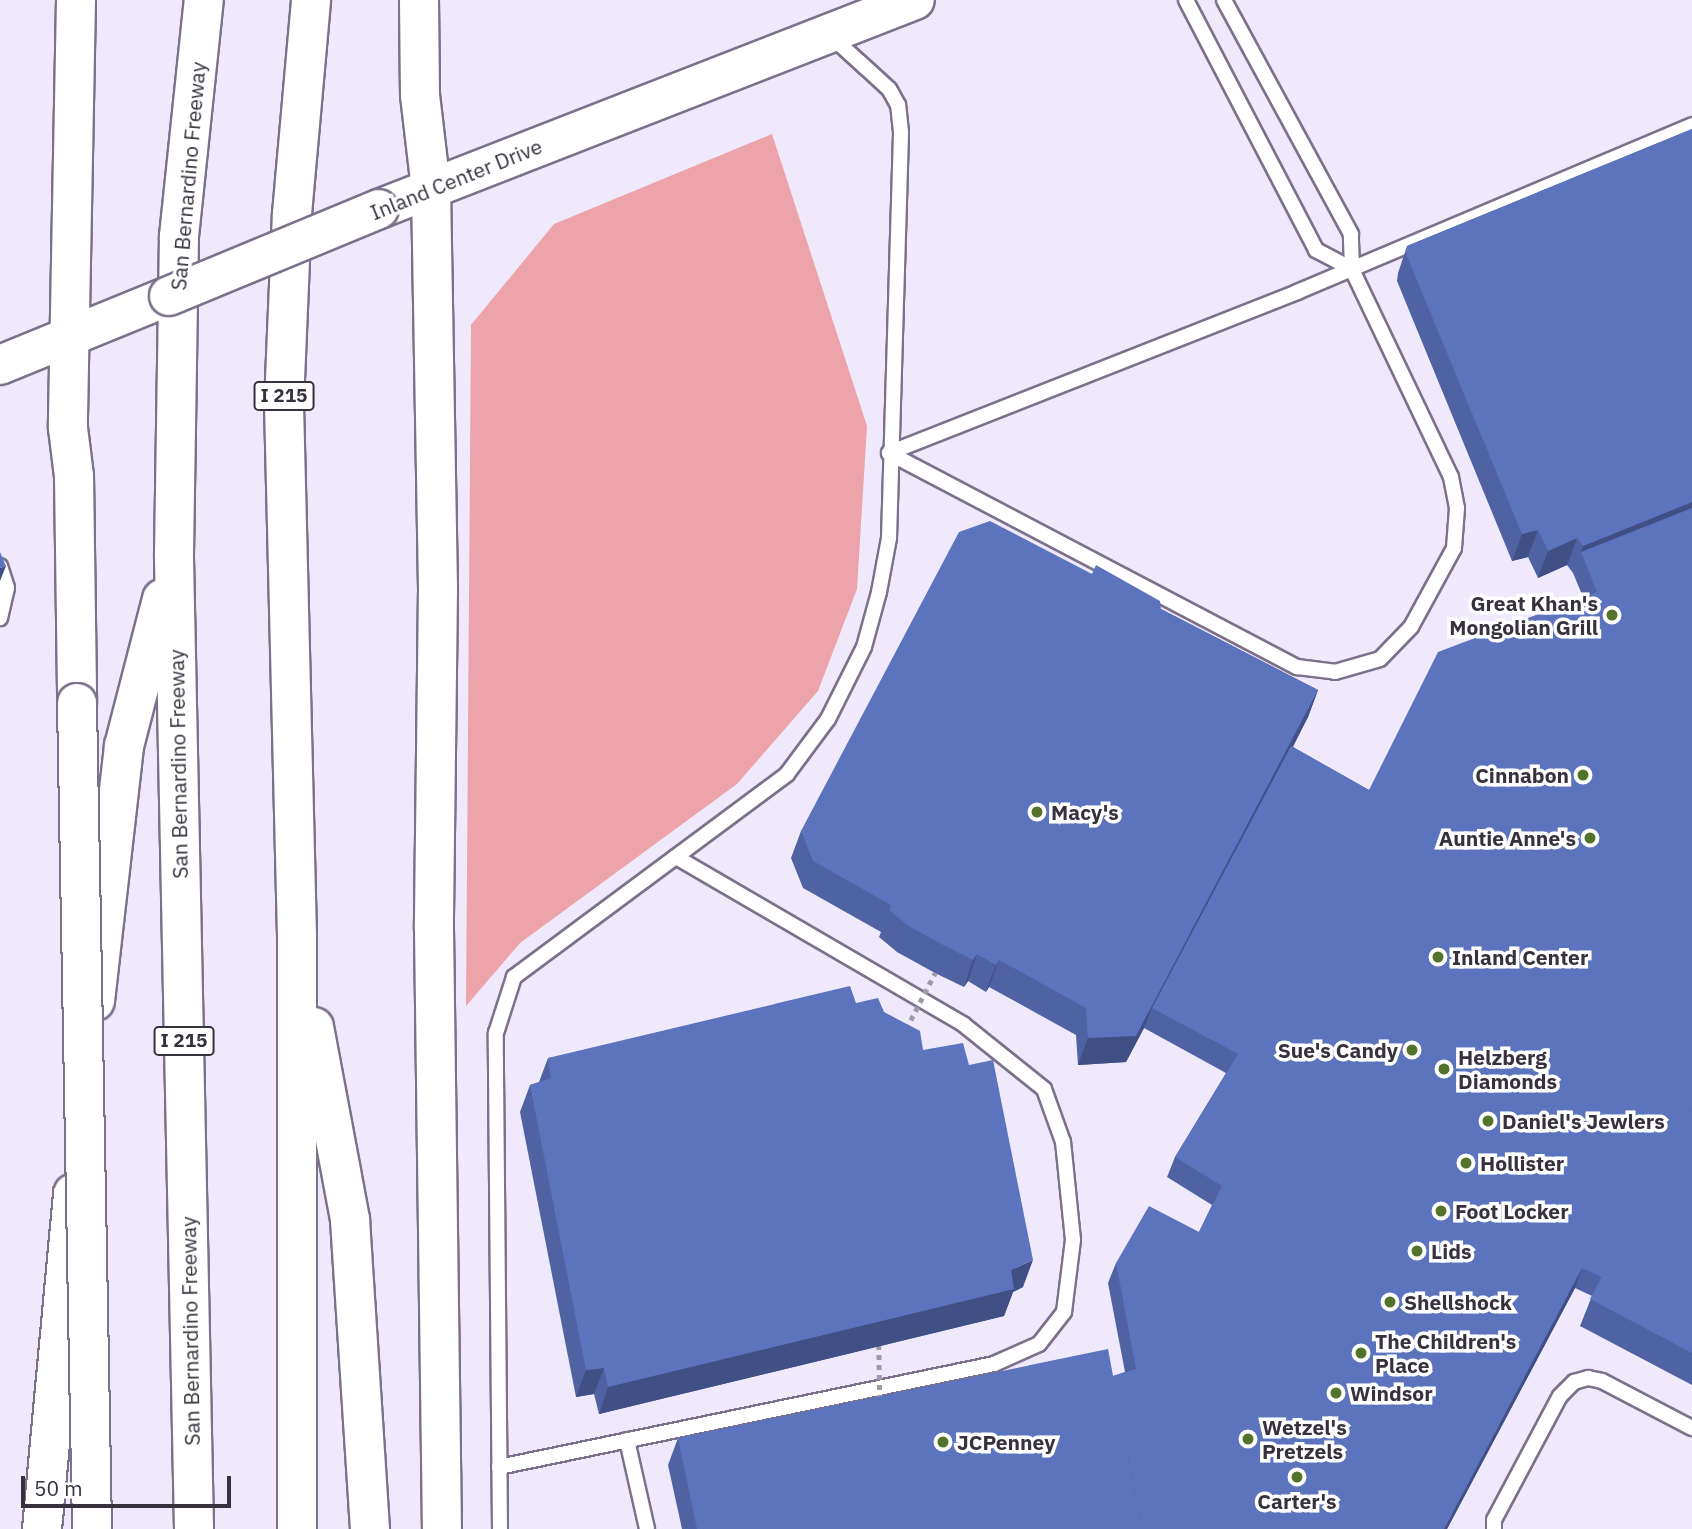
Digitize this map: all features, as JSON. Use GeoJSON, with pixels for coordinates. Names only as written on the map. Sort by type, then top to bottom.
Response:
{"type":"FeatureCollection","features":[{"type":"Feature","properties":{"kind":"main road"},"geometry":{"type":"LineString","coordinates":[[76,0],[73,332],[68,428],[74,476],[92,1529]]}},
{"type":"Feature","properties":{"kind":"main road","name":"San Bernardino Freeway"},"geometry":{"type":"LineString","coordinates":[[194,1529],[174,554],[179,236],[204,0]]}},
{"type":"Feature","properties":{"kind":"main road","name":"I 215"},"geometry":{"type":"LineString","coordinates":[[297,1529],[297,936],[284,404],[292,214],[311,0]]}},
{"type":"Feature","properties":{"kind":"main road"},"geometry":{"type":"LineString","coordinates":[[419,0],[419,82],[431,188],[438,589],[434,929],[442,1529]]}},
{"type":"Feature","properties":{"kind":"main road","name":"Inland Center Drive"},"geometry":{"type":"LineString","coordinates":[[0,365],[73,332],[431,188],[915,0]]}},
{"type":"Feature","properties":{"kind":"main road"},"geometry":{"type":"LineString","coordinates":[[42,1529],[56,1345],[124,746],[174,554]]}},
{"type":"Feature","properties":{"kind":"main road"},"geometry":{"type":"LineString","coordinates":[[297,936],[350,1220],[370,1529]]}},
{"type":"Feature","properties":{"kind":"lane"},"geometry":{"type":"LineString","coordinates":[[1186,0],[1316,250],[1352,270]]}},
{"type":"Feature","properties":{"kind":"lane"},"geometry":{"type":"LineString","coordinates":[[890,453],[1297,667],[1335,672],[1380,659],[1410,627],[1454,548],[1457,508],[1451,477],[1352,270],[1351,234],[1224,0]]}},
{"type":"Feature","properties":{"kind":"lane"},"geometry":{"type":"LineString","coordinates":[[500,1529],[496,1033],[514,978],[788,774],[828,719],[864,648],[879,592],[890,538],[890,453],[901,132],[898,105],[889,89],[830,35]]}},
{"type":"Feature","properties":{"kind":"lane"},"geometry":{"type":"LineString","coordinates":[[890,453],[1352,270],[1692,125]]}},
{"type":"Feature","properties":{"kind":"lane"},"geometry":{"type":"LineString","coordinates":[[0,566],[8,588],[0,618]]}},
{"type":"Feature","properties":{"kind":"lane"},"geometry":{"type":"LineString","coordinates":[[499,1467],[994,1364],[1039,1344],[1064,1312],[1073,1240],[1063,1142],[1044,1089],[962,1024],[676,857]]}},
{"type":"Feature","properties":{"kind":"lane"},"geometry":{"type":"LineString","coordinates":[[1494,1529],[1494,1520],[1560,1396],[1573,1382],[1588,1378],[1602,1381],[1692,1428]]}},
{"type":"Feature","properties":{"kind":"lane"},"geometry":{"type":"LineString","coordinates":[[627,1440],[647,1529]]}},
{"type":"Feature","properties":{"kind":"path"},"geometry":{"type":"LineString","coordinates":[[902,1038],[935,973]]}},
{"type":"Feature","properties":{"kind":"path"},"geometry":{"type":"LineString","coordinates":[[878,1345],[881,1407]]}},
{"type":"Feature","properties":{"kind":"shaded area"},"geometry":{"type":"Polygon","coordinates":[[[772,134],[867,426],[857,589],[818,691],[737,784],[520,943],[466,1006],[471,325],[554,224],[772,134]]]}},
{"type":"Feature","properties":{"kind":"building"},"geometry":{"type":"Polygon","coordinates":[[[1692,129],[1692,502],[1583,546],[1577,538],[1548,551],[1538,530],[1522,534],[1406,254],[1407,246],[1692,129]]]}},
{"type":"Feature","properties":{"kind":"building","name":"Inland Center"},"geometry":{"type":"Polygon","coordinates":[[[1692,508],[1692,1105],[1602,1277],[1582,1268],[1444,1529],[1142,1529],[1113,1376],[1136,1369],[1116,1263],[1149,1206],[1199,1232],[1222,1186],[1175,1157],[1238,1054],[1152,1008],[1291,746],[1369,790],[1438,652],[1597,592],[1581,552],[1692,508]]]}},
{"type":"Feature","properties":{"kind":"building","name":"Macy's"},"geometry":{"type":"Polygon","coordinates":[[[990,521],[1092,574],[1096,565],[1160,601],[1161,609],[1318,690],[1136,1036],[1088,1038],[1086,1008],[999,960],[996,965],[977,954],[973,960],[907,925],[889,910],[891,905],[813,861],[801,831],[959,532],[990,521]]]}},
{"type":"Feature","properties":{"kind":"building"},"geometry":{"type":"Polygon","coordinates":[[[0,552],[6,566],[0,568],[0,552]]]}},
{"type":"Feature","properties":{"kind":"building"},"geometry":{"type":"Polygon","coordinates":[[[850,986],[856,1003],[878,998],[884,1012],[920,1031],[923,1050],[963,1043],[969,1065],[993,1060],[1033,1260],[1011,1270],[1014,1289],[608,1387],[604,1368],[586,1370],[530,1085],[551,1078],[548,1058],[850,986]]]}},
{"type":"Feature","properties":{"kind":"building"},"geometry":{"type":"Polygon","coordinates":[[[1692,1105],[1692,1353],[1590,1299],[1692,1105]]]}},
{"type":"Feature","properties":{"kind":"building","name":"JCPenney"},"geometry":{"type":"Polygon","coordinates":[[[1108,1349],[1142,1529],[697,1529],[678,1438],[1108,1349]]]}},
{"type":"Feature","properties":{"kind":"place","name":"Great Khan's Mongolian Grill"},"geometry":{"type":"Point","coordinates":[1612,615]}},
{"type":"Feature","properties":{"kind":"place","name":"Cinnabon"},"geometry":{"type":"Point","coordinates":[1583,775]}},
{"type":"Feature","properties":{"kind":"place","name":"Macy's"},"geometry":{"type":"Point","coordinates":[1037,812]}},
{"type":"Feature","properties":{"kind":"place","name":"Auntie Anne's"},"geometry":{"type":"Point","coordinates":[1590,838]}},
{"type":"Feature","properties":{"kind":"place","name":"Inland Center"},"geometry":{"type":"Point","coordinates":[1438,957]}},
{"type":"Feature","properties":{"kind":"place","name":"Sue's Candy"},"geometry":{"type":"Point","coordinates":[1412,1050]}},
{"type":"Feature","properties":{"kind":"place","name":"Helzberg Diamonds"},"geometry":{"type":"Point","coordinates":[1444,1069]}},
{"type":"Feature","properties":{"kind":"place","name":"Daniel's Jewlers"},"geometry":{"type":"Point","coordinates":[1488,1121]}},
{"type":"Feature","properties":{"kind":"place","name":"Hollister"},"geometry":{"type":"Point","coordinates":[1466,1163]}},
{"type":"Feature","properties":{"kind":"place","name":"Foot Locker"},"geometry":{"type":"Point","coordinates":[1441,1211]}},
{"type":"Feature","properties":{"kind":"place","name":"Lids"},"geometry":{"type":"Point","coordinates":[1417,1251]}},
{"type":"Feature","properties":{"kind":"place","name":"Shellshock"},"geometry":{"type":"Point","coordinates":[1390,1302]}},
{"type":"Feature","properties":{"kind":"place","name":"The Children's Place"},"geometry":{"type":"Point","coordinates":[1361,1353]}},
{"type":"Feature","properties":{"kind":"place","name":"Windsor"},"geometry":{"type":"Point","coordinates":[1336,1393]}},
{"type":"Feature","properties":{"kind":"place","name":"Wetzel's Pretzels"},"geometry":{"type":"Point","coordinates":[1248,1439]}},
{"type":"Feature","properties":{"kind":"place","name":"JCPenney"},"geometry":{"type":"Point","coordinates":[943,1442]}},
{"type":"Feature","properties":{"kind":"place","name":"Carter's"},"geometry":{"type":"Point","coordinates":[1297,1477]}}]}
